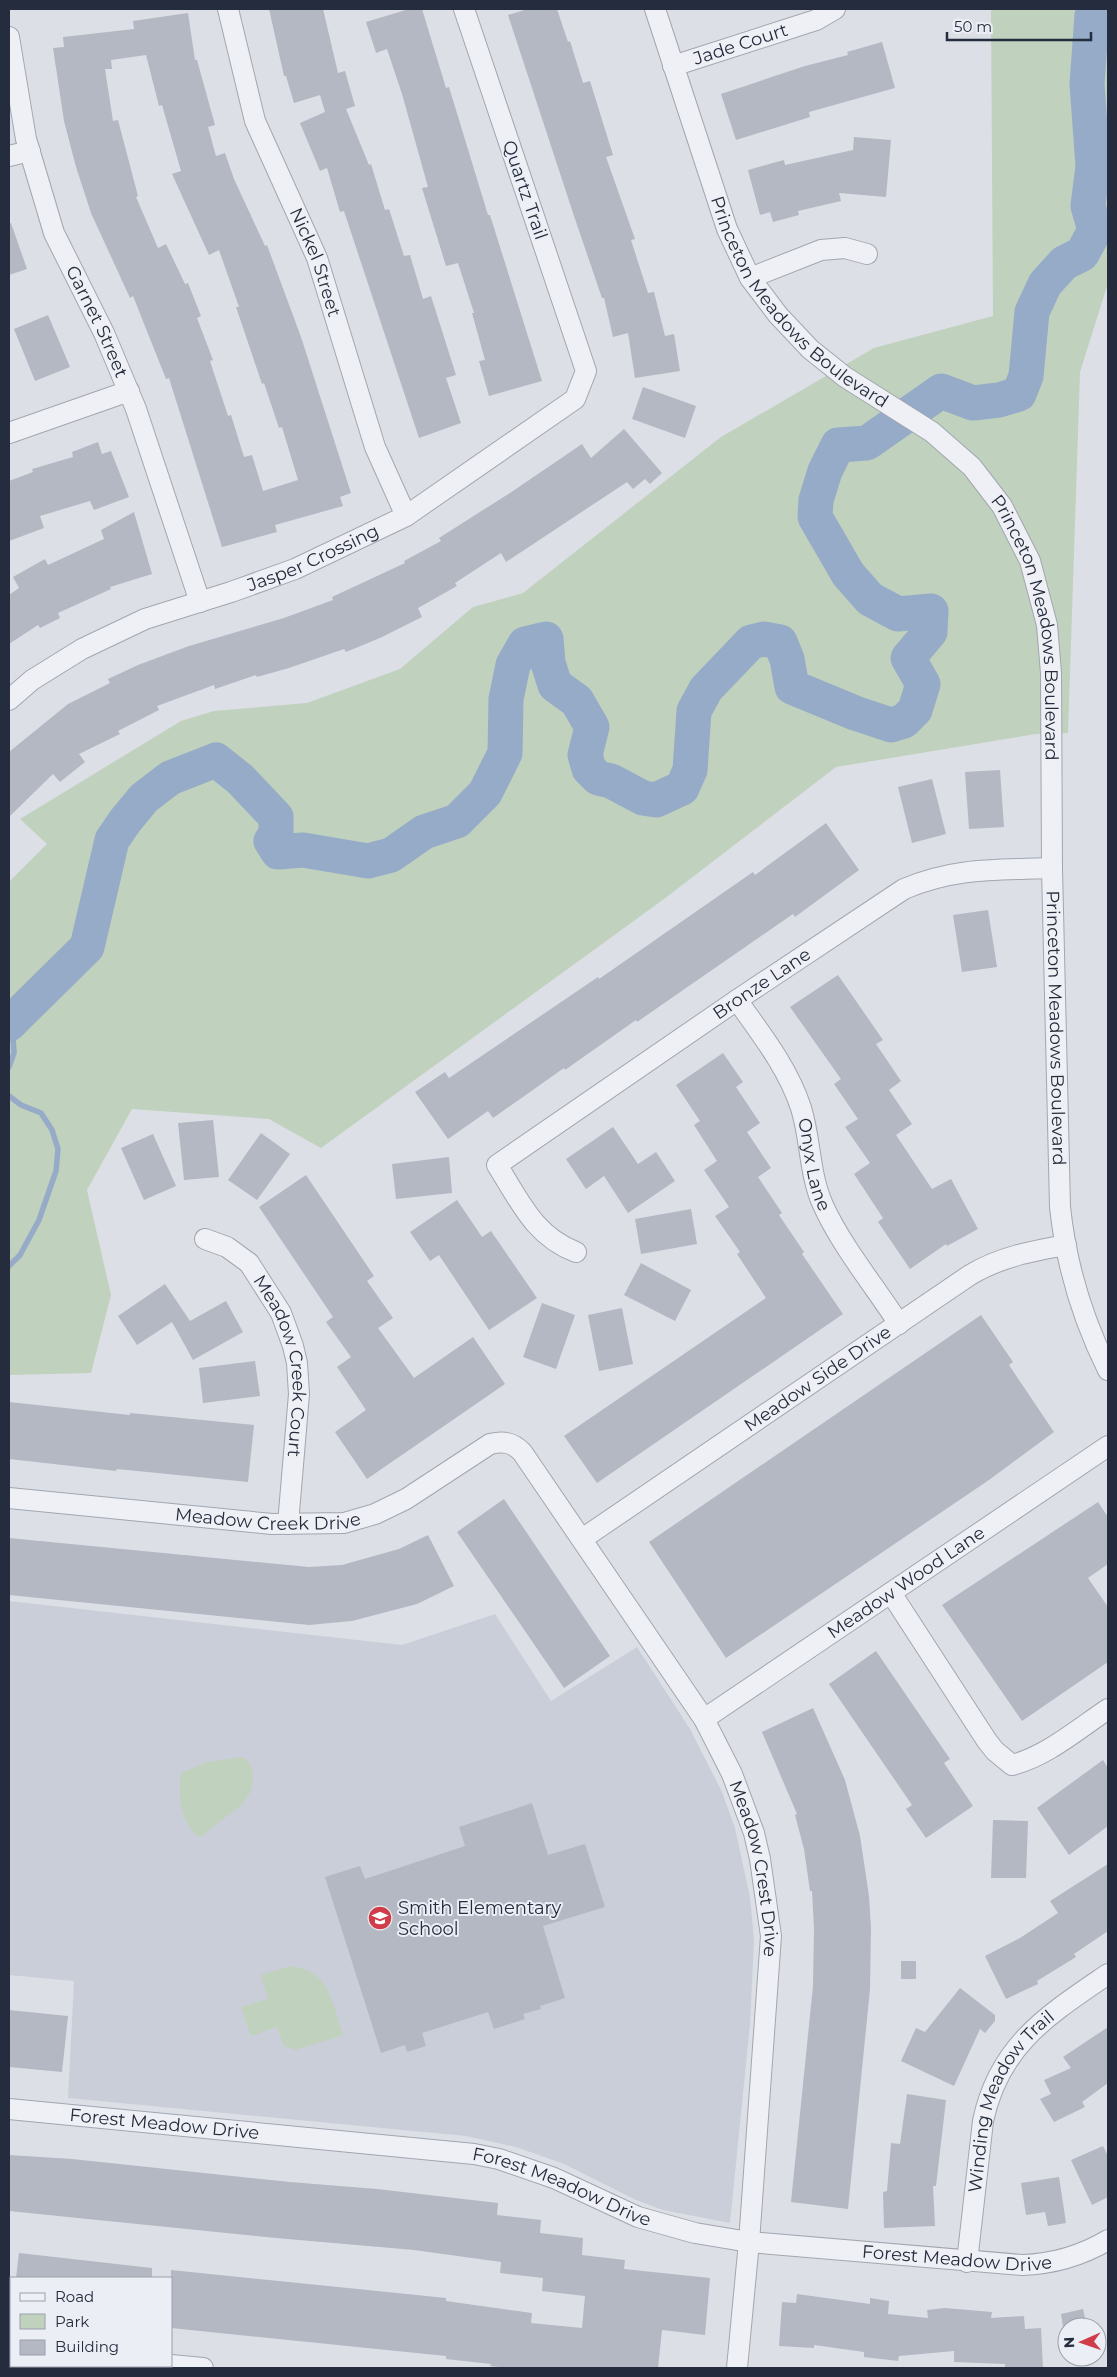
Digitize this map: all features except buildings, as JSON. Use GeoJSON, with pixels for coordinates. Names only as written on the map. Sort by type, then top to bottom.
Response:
{"type":"FeatureCollection","features":[{"type":"Feature","properties":{"kind":"street","name":"Nickel Street"},"geometry":{"type":"LineString","coordinates":[[228,9],[255,122],[317,258],[375,447],[406,516]]}},
{"type":"Feature","properties":{"kind":"street","name":"Quartz Trail"},"geometry":{"type":"LineString","coordinates":[[464,9],[586,371]]}},
{"type":"Feature","properties":{"kind":"street","name":"Princeton Meadows Boulevard"},"geometry":{"type":"LineString","coordinates":[[655,9],[726,229],[750,278],[778,316],[810,349],[870,392],[932,432],[964,458],[982,477],[1012,523],[1030,562],[1042,602],[1050,649],[1052,868],[1059,1189],[1066,1245],[1088,1322],[1108,1370]]}},
{"type":"Feature","properties":{"kind":"street","name":"Jade Court"},"geometry":{"type":"LineString","coordinates":[[673,66],[816,20],[834,9]]}},
{"type":"Feature","properties":{"kind":"street","name":"Garnet Street"},"geometry":{"type":"LineString","coordinates":[[9,37],[30,151],[54,233],[104,333],[129,391],[200,602]]}},
{"type":"Feature","properties":{"kind":"street"},"geometry":{"type":"LineString","coordinates":[[9,156],[30,151]]}},
{"type":"Feature","properties":{"kind":"street"},"geometry":{"type":"LineString","coordinates":[[750,278],[821,250],[845,248],[867,254]]}},
{"type":"Feature","properties":{"kind":"street","name":"Jasper Crossing"},"geometry":{"type":"LineString","coordinates":[[9,700],[32,680],[82,649],[145,619],[295,569],[406,516],[575,399],[586,371]]}},
{"type":"Feature","properties":{"kind":"street"},"geometry":{"type":"LineString","coordinates":[[9,433],[129,391]]}},
{"type":"Feature","properties":{"kind":"street","name":"Bronze Lane"},"geometry":{"type":"LineString","coordinates":[[576,1252],[561,1246],[540,1230],[497,1165],[889,898],[916,884],[936,877],[969,870],[1052,868]]}},
{"type":"Feature","properties":{"kind":"street","name":"Onyx Lane"},"geometry":{"type":"LineString","coordinates":[[737,1000],[778,1060],[794,1092],[806,1127],[817,1191],[823,1205],[899,1324]]}},
{"type":"Feature","properties":{"kind":"street","name":"Meadow Creek Court"},"geometry":{"type":"LineString","coordinates":[[205,1239],[227,1247],[249,1264],[281,1314],[293,1346],[297,1363],[299,1394],[288,1524]]}},
{"type":"Feature","properties":{"kind":"street","name":"Meadow Side Drive"},"geometry":{"type":"LineString","coordinates":[[582,1538],[956,1284],[984,1267],[1022,1253],[1066,1245]]}},
{"type":"Feature","properties":{"kind":"street","name":"Meadow Creek Drive"},"geometry":{"type":"LineString","coordinates":[[9,1498],[288,1524],[344,1523],[375,1514],[420,1490],[484,1446],[505,1442]]}},
{"type":"Feature","properties":{"kind":"street","name":"Meadow Crest Drive"},"geometry":{"type":"LineString","coordinates":[[505,1442],[516,1446],[527,1459],[704,1719],[732,1774],[754,1832],[766,1886],[771,1936],[749,2242],[736,2368]]}},
{"type":"Feature","properties":{"kind":"street","name":"Meadow Wood Lane"},"geometry":{"type":"LineString","coordinates":[[704,1719],[1108,1446]]}},
{"type":"Feature","properties":{"kind":"street"},"geometry":{"type":"LineString","coordinates":[[891,1593],[987,1741],[1012,1766],[1035,1757],[1108,1709]]}},
{"type":"Feature","properties":{"kind":"street","name":"Winding Meadow Trail"},"geometry":{"type":"LineString","coordinates":[[968,2262],[982,2128],[987,2102],[1000,2070],[1020,2042],[1042,2021],[1108,1974]]}},
{"type":"Feature","properties":{"kind":"street","name":"Forest Meadow Drive"},"geometry":{"type":"LineString","coordinates":[[9,2108],[474,2154],[499,2159],[554,2178],[656,2224],[749,2242],[1003,2265],[1042,2264],[1079,2255],[1108,2240]]}},
{"type":"Feature","properties":{"kind":"street"},"geometry":{"type":"LineString","coordinates":[[172,2366],[203,2368]]}},
{"type":"Feature","properties":{"kind":"shaded area","name":"Smith Elementary School"},"geometry":{"type":"Polygon","coordinates":[[[9,1601],[402,1645],[495,1614],[551,1701],[637,1647],[690,1729],[722,1792],[735,1828],[750,1897],[754,1939],[750,2024],[730,2223],[663,2210],[636,2200],[564,2164],[516,2147],[466,2136],[68,2098],[74,1981],[9,1975],[9,1601]]]}},
{"type":"Feature","properties":{"kind":"green space"},"geometry":{"type":"Polygon","coordinates":[[[991,9],[1108,9],[1108,283],[1080,372],[1068,733],[1036,734],[836,767],[664,899],[321,1148],[269,1119],[132,1109],[87,1190],[111,1295],[91,1373],[9,1375],[9,882],[47,844],[20,819],[181,721],[214,711],[307,703],[400,669],[473,607],[523,593],[721,437],[874,348],[993,316],[991,9]]]}},
{"type":"Feature","properties":{"kind":"green space"},"geometry":{"type":"Polygon","coordinates":[[[243,1757],[250,1765],[253,1774],[252,1788],[248,1796],[242,1804],[205,1835],[198,1837],[192,1831],[184,1816],[180,1799],[181,1773],[208,1762],[243,1757]]]}},
{"type":"Feature","properties":{"kind":"green space"},"geometry":{"type":"Polygon","coordinates":[[[290,1966],[304,1969],[322,1981],[332,2000],[343,2035],[295,2050],[284,2046],[277,2027],[251,2036],[241,2007],[268,1999],[261,1975],[290,1966]]]}},
{"type":"Feature","properties":{"kind":"waterway"},"geometry":{"type":"LineString","coordinates":[[9,1024],[87,947],[112,840],[144,798],[170,778],[216,760],[240,779],[276,817],[276,833],[271,841],[278,852],[303,850],[368,861],[391,855],[424,832],[457,821],[485,793],[505,753],[506,699],[513,665],[525,644],[546,639],[548,663],[555,685],[577,701],[592,727],[585,755],[589,769],[598,778],[611,781],[643,798],[656,800],[682,788],[690,770],[694,711],[706,689],[751,642],[764,639],[780,642],[787,659],[792,687],[855,713],[891,725],[904,721],[915,710],[923,684],[908,658],[930,632],[931,611],[898,614],[870,599],[848,574],[815,517],[816,500],[825,471],[838,445],[867,443],[941,391],[973,403],[999,400],[1019,394],[1026,376],[1032,312],[1045,284],[1064,263],[1082,254],[1095,230],[1088,206],[1093,166],[1087,84],[1092,15],[1095,9]]}},
{"type":"Feature","properties":{"kind":"waterway"},"geometry":{"type":"LineString","coordinates":[[9,1067],[14,1053],[12,1020]]}},
{"type":"Feature","properties":{"kind":"waterway"},"geometry":{"type":"LineString","coordinates":[[9,1096],[21,1105],[41,1113],[52,1130],[58,1149],[56,1171],[39,1220],[20,1255],[9,1266]]}},
{"type":"Feature","properties":{"kind":"place","name":"Smith Elementary School"},"geometry":{"type":"Point","coordinates":[380,1918]}}]}
